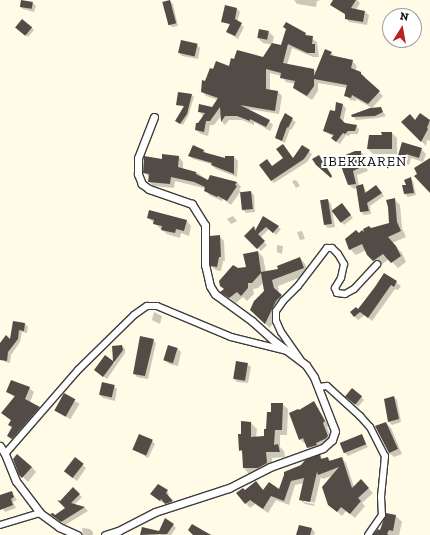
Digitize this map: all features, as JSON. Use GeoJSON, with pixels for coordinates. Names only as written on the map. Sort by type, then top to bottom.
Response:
{"type":"FeatureCollection","features":[{"type":"Feature","properties":{"kind":"street"},"geometry":{"type":"LineString","coordinates":[[154,117],[138,158],[138,174],[142,184],[149,189],[192,204],[205,225],[205,265],[210,286],[215,294],[252,321],[302,362]]}},
{"type":"Feature","properties":{"kind":"street"},"geometry":{"type":"LineString","coordinates":[[105,535],[118,531],[155,512],[229,488],[270,467],[323,448],[332,440],[335,431],[318,387],[310,371],[281,332],[276,320],[276,311],[282,301],[298,286],[327,248],[332,248],[344,264],[341,278],[335,288],[337,293],[345,294],[354,289],[377,264]]}},
{"type":"Feature","properties":{"kind":"street"},"geometry":{"type":"LineString","coordinates":[[5,454],[78,370],[134,315],[147,306],[157,306],[231,338],[289,352]]}},
{"type":"Feature","properties":{"kind":"street"},"geometry":{"type":"LineString","coordinates":[[318,387],[327,386],[360,416],[370,427],[385,456],[381,497],[382,516],[368,535]]}},
{"type":"Feature","properties":{"kind":"street"},"geometry":{"type":"LineString","coordinates":[[0,446],[5,454],[16,481],[40,513],[59,527],[77,535]]}},
{"type":"Feature","properties":{"kind":"street"},"geometry":{"type":"LineString","coordinates":[[0,525],[40,513]]}},
{"type":"Feature","properties":{"kind":"building"},"geometry":{"type":"Polygon","coordinates":[[[21,0],[33,2],[32,9],[20,7],[21,0]]]}},
{"type":"Feature","properties":{"kind":"building"},"geometry":{"type":"Polygon","coordinates":[[[170,0],[176,23],[168,25],[162,2],[170,0]]]}},
{"type":"Feature","properties":{"kind":"building"},"geometry":{"type":"Polygon","coordinates":[[[333,0],[356,0],[351,8],[365,11],[363,22],[345,19],[345,14],[330,5],[333,0]]]}},
{"type":"Feature","properties":{"kind":"building"},"geometry":{"type":"Polygon","coordinates":[[[225,5],[237,8],[235,19],[242,23],[235,36],[226,32],[230,24],[221,22],[225,5]]]}},
{"type":"Feature","properties":{"kind":"building"},"geometry":{"type":"Polygon","coordinates":[[[22,19],[32,27],[25,36],[15,28],[22,19]]]}},
{"type":"Feature","properties":{"kind":"building"},"geometry":{"type":"Polygon","coordinates":[[[286,22],[306,33],[305,35],[313,36],[312,44],[315,44],[315,53],[307,53],[288,44],[283,63],[314,69],[314,76],[325,49],[332,52],[330,55],[353,60],[351,68],[361,72],[361,74],[380,91],[368,104],[352,95],[351,98],[344,96],[347,85],[314,79],[314,86],[307,96],[293,88],[295,81],[280,78],[281,73],[266,69],[266,89],[278,91],[275,111],[240,105],[270,120],[266,127],[250,119],[250,121],[237,116],[225,116],[221,122],[220,107],[210,121],[206,121],[204,132],[195,130],[196,123],[198,123],[205,113],[198,112],[199,104],[212,107],[218,98],[201,92],[202,80],[205,81],[210,68],[213,69],[216,61],[229,66],[231,58],[234,59],[237,50],[263,57],[272,43],[281,45],[286,29],[283,27],[286,22]]]}},
{"type":"Feature","properties":{"kind":"building"},"geometry":{"type":"Polygon","coordinates":[[[259,29],[269,31],[267,40],[257,38],[259,29]]]}},
{"type":"Feature","properties":{"kind":"building"},"geometry":{"type":"Polygon","coordinates":[[[181,40],[198,44],[195,56],[178,53],[181,40]]]}},
{"type":"Feature","properties":{"kind":"building"},"geometry":{"type":"Polygon","coordinates":[[[178,92],[192,94],[187,114],[180,124],[175,121],[184,106],[176,105],[178,92]]]}},
{"type":"Feature","properties":{"kind":"building"},"geometry":{"type":"Polygon","coordinates":[[[336,102],[343,104],[340,118],[345,123],[357,125],[355,131],[348,131],[345,134],[343,133],[336,142],[331,138],[334,135],[323,131],[330,110],[335,111],[336,102]]]}},
{"type":"Feature","properties":{"kind":"building"},"geometry":{"type":"Polygon","coordinates":[[[381,107],[383,112],[375,116],[352,117],[351,115],[370,108],[381,107]]]}},
{"type":"Feature","properties":{"kind":"building"},"geometry":{"type":"Polygon","coordinates":[[[285,113],[293,118],[288,128],[287,127],[282,141],[275,138],[285,113]]]}},
{"type":"Feature","properties":{"kind":"building"},"geometry":{"type":"Polygon","coordinates":[[[420,113],[430,120],[428,129],[421,142],[401,122],[410,114],[415,120],[420,113]]]}},
{"type":"Feature","properties":{"kind":"building"},"geometry":{"type":"Polygon","coordinates":[[[381,132],[392,132],[392,149],[367,149],[369,135],[382,135],[381,132]]]}},
{"type":"Feature","properties":{"kind":"building"},"geometry":{"type":"Polygon","coordinates":[[[402,142],[422,148],[419,158],[406,154],[404,161],[397,159],[402,142]]]}},
{"type":"Feature","properties":{"kind":"building"},"geometry":{"type":"Polygon","coordinates":[[[283,144],[293,158],[302,145],[310,150],[304,159],[271,181],[259,165],[267,159],[272,166],[283,158],[276,149],[283,144]]]}},
{"type":"Feature","properties":{"kind":"building"},"geometry":{"type":"Polygon","coordinates":[[[193,145],[204,150],[203,152],[225,158],[225,156],[234,156],[234,174],[211,165],[212,163],[188,156],[193,145]]]}},
{"type":"Feature","properties":{"kind":"building"},"geometry":{"type":"Polygon","coordinates":[[[355,151],[361,151],[361,159],[364,166],[353,171],[356,184],[348,185],[338,158],[355,151]]]}},
{"type":"Feature","properties":{"kind":"building"},"geometry":{"type":"Polygon","coordinates":[[[162,154],[179,156],[178,167],[196,172],[196,174],[208,180],[210,175],[237,182],[235,185],[237,186],[227,201],[204,191],[205,187],[194,182],[171,177],[170,184],[148,182],[149,174],[143,173],[144,156],[162,159],[162,154]]]}},
{"type":"Feature","properties":{"kind":"building"},"geometry":{"type":"Polygon","coordinates":[[[319,155],[332,176],[331,178],[316,165],[312,159],[319,155]]]}},
{"type":"Feature","properties":{"kind":"building"},"geometry":{"type":"Polygon","coordinates":[[[430,158],[430,193],[414,176],[417,174],[414,168],[430,158]]]}},
{"type":"Feature","properties":{"kind":"building"},"geometry":{"type":"Polygon","coordinates":[[[411,177],[414,193],[404,194],[402,185],[406,185],[404,180],[411,177]]]}},
{"type":"Feature","properties":{"kind":"building"},"geometry":{"type":"Polygon","coordinates":[[[363,184],[365,193],[376,185],[382,193],[367,203],[369,211],[360,212],[356,186],[363,184]]]}},
{"type":"Feature","properties":{"kind":"building"},"geometry":{"type":"Polygon","coordinates":[[[251,191],[253,209],[242,210],[240,192],[251,191]]]}},
{"type":"Feature","properties":{"kind":"building"},"geometry":{"type":"Polygon","coordinates":[[[395,198],[397,222],[401,231],[388,237],[396,246],[401,256],[391,263],[383,254],[373,261],[367,255],[362,244],[349,250],[345,239],[356,230],[359,233],[362,230],[364,232],[363,229],[369,226],[371,228],[389,223],[386,200],[395,198]]]}},
{"type":"Feature","properties":{"kind":"building"},"geometry":{"type":"Polygon","coordinates":[[[328,199],[332,224],[324,225],[320,200],[328,199]]]}},
{"type":"Feature","properties":{"kind":"building"},"geometry":{"type":"Polygon","coordinates":[[[342,203],[351,215],[341,223],[332,211],[342,203]]]}},
{"type":"Feature","properties":{"kind":"building"},"geometry":{"type":"Polygon","coordinates":[[[149,210],[187,220],[184,231],[176,229],[175,233],[161,230],[162,226],[153,224],[154,220],[147,218],[149,210]]]}},
{"type":"Feature","properties":{"kind":"building"},"geometry":{"type":"Polygon","coordinates":[[[263,216],[279,226],[273,233],[266,227],[258,234],[265,241],[257,249],[244,236],[254,226],[255,231],[263,216]]]}},
{"type":"Feature","properties":{"kind":"building"},"geometry":{"type":"Polygon","coordinates":[[[220,235],[221,257],[219,257],[217,267],[210,266],[210,236],[220,235]]]}},
{"type":"Feature","properties":{"kind":"building"},"geometry":{"type":"Polygon","coordinates":[[[258,251],[261,272],[278,269],[277,266],[300,257],[304,268],[272,280],[274,288],[282,295],[276,301],[265,324],[250,310],[254,301],[264,291],[261,273],[252,283],[248,283],[248,288],[241,296],[237,292],[229,298],[220,292],[224,289],[220,286],[219,281],[233,265],[238,268],[246,267],[243,254],[258,251]]]}},
{"type":"Feature","properties":{"kind":"building"},"geometry":{"type":"Polygon","coordinates":[[[384,273],[397,281],[394,287],[391,285],[368,318],[360,312],[354,317],[350,312],[356,307],[358,309],[384,273]]]}},
{"type":"Feature","properties":{"kind":"building"},"geometry":{"type":"Polygon","coordinates":[[[13,321],[25,323],[24,331],[19,330],[18,339],[8,352],[7,361],[0,360],[0,343],[6,335],[10,339],[13,321]]]}},
{"type":"Feature","properties":{"kind":"building"},"geometry":{"type":"Polygon","coordinates":[[[140,336],[154,339],[145,376],[133,374],[140,336]]]}},
{"type":"Feature","properties":{"kind":"building"},"geometry":{"type":"Polygon","coordinates":[[[122,345],[123,350],[103,377],[94,370],[105,355],[113,361],[112,346],[122,345]]]}},
{"type":"Feature","properties":{"kind":"building"},"geometry":{"type":"Polygon","coordinates":[[[168,345],[178,348],[173,363],[163,360],[168,345]]]}},
{"type":"Feature","properties":{"kind":"building"},"geometry":{"type":"Polygon","coordinates":[[[236,361],[248,363],[245,381],[233,379],[236,361]]]}},
{"type":"Feature","properties":{"kind":"building"},"geometry":{"type":"Polygon","coordinates":[[[11,380],[30,387],[25,399],[40,407],[12,439],[7,436],[12,427],[8,425],[11,420],[1,413],[15,396],[6,392],[11,380]]]}},
{"type":"Feature","properties":{"kind":"building"},"geometry":{"type":"Polygon","coordinates":[[[102,382],[115,385],[112,398],[99,395],[102,382]]]}},
{"type":"Feature","properties":{"kind":"building"},"geometry":{"type":"Polygon","coordinates":[[[352,388],[362,396],[355,405],[345,397],[352,388]]]}},
{"type":"Feature","properties":{"kind":"building"},"geometry":{"type":"Polygon","coordinates":[[[64,393],[75,399],[66,417],[54,410],[64,393]]]}},
{"type":"Feature","properties":{"kind":"building"},"geometry":{"type":"Polygon","coordinates":[[[394,396],[399,419],[388,422],[384,399],[394,396]]]}},
{"type":"Feature","properties":{"kind":"building"},"geometry":{"type":"Polygon","coordinates":[[[314,401],[325,421],[323,423],[328,436],[316,443],[317,445],[307,448],[303,438],[299,440],[289,413],[298,409],[299,410],[314,401]]]}},
{"type":"Feature","properties":{"kind":"building"},"geometry":{"type":"Polygon","coordinates":[[[271,403],[283,403],[282,430],[275,430],[274,445],[278,444],[280,452],[266,452],[267,463],[258,468],[243,468],[242,450],[239,451],[238,434],[241,434],[241,421],[251,422],[251,437],[264,436],[267,412],[271,412],[271,403]]]}},
{"type":"Feature","properties":{"kind":"building"},"geometry":{"type":"Polygon","coordinates":[[[386,422],[398,449],[389,453],[375,426],[386,422]]]}},
{"type":"Feature","properties":{"kind":"building"},"geometry":{"type":"Polygon","coordinates":[[[139,434],[153,440],[146,456],[132,450],[139,434]]]}},
{"type":"Feature","properties":{"kind":"building"},"geometry":{"type":"Polygon","coordinates":[[[362,434],[366,444],[344,453],[340,443],[362,434]]]}},
{"type":"Feature","properties":{"kind":"building"},"geometry":{"type":"Polygon","coordinates":[[[17,454],[32,467],[22,478],[19,475],[13,459],[17,454]]]}},
{"type":"Feature","properties":{"kind":"building"},"geometry":{"type":"Polygon","coordinates":[[[320,454],[321,459],[328,457],[329,461],[342,457],[352,488],[361,479],[369,488],[358,498],[361,501],[350,514],[341,507],[337,512],[328,505],[322,487],[339,467],[318,475],[317,472],[310,502],[299,500],[304,478],[291,481],[284,501],[271,496],[263,509],[250,500],[245,504],[236,493],[243,488],[245,490],[256,481],[263,490],[269,482],[279,489],[284,472],[301,465],[306,459],[320,454]]]}},
{"type":"Feature","properties":{"kind":"building"},"geometry":{"type":"Polygon","coordinates":[[[75,457],[84,464],[73,478],[64,471],[75,457]]]}},
{"type":"Feature","properties":{"kind":"building"},"geometry":{"type":"Polygon","coordinates":[[[158,484],[168,490],[166,493],[173,501],[165,504],[161,499],[160,501],[150,494],[158,484]]]}},
{"type":"Feature","properties":{"kind":"building"},"geometry":{"type":"Polygon","coordinates":[[[73,487],[80,494],[71,503],[85,507],[61,522],[50,514],[53,513],[55,515],[65,508],[57,500],[60,501],[73,487]]]}},
{"type":"Feature","properties":{"kind":"building"},"geometry":{"type":"Polygon","coordinates":[[[12,491],[14,497],[11,499],[13,505],[0,510],[0,495],[12,491]]]}},
{"type":"Feature","properties":{"kind":"building"},"geometry":{"type":"Polygon","coordinates":[[[386,513],[396,515],[393,531],[389,530],[387,534],[389,535],[373,535],[378,529],[380,530],[386,513]]]}},
{"type":"Feature","properties":{"kind":"building"},"geometry":{"type":"Polygon","coordinates":[[[165,518],[174,524],[167,534],[140,535],[142,527],[159,531],[165,518]]]}},
{"type":"Feature","properties":{"kind":"building"},"geometry":{"type":"Polygon","coordinates":[[[192,524],[211,535],[193,535],[188,530],[192,524]]]}},
{"type":"Feature","properties":{"kind":"building"},"geometry":{"type":"Polygon","coordinates":[[[299,525],[312,528],[310,535],[296,535],[299,525]]]}},
{"type":"Feature","properties":{"kind":"district","name":"IBEKKAṚEN"},"geometry":{"type":"Point","coordinates":[365,162]}}]}
